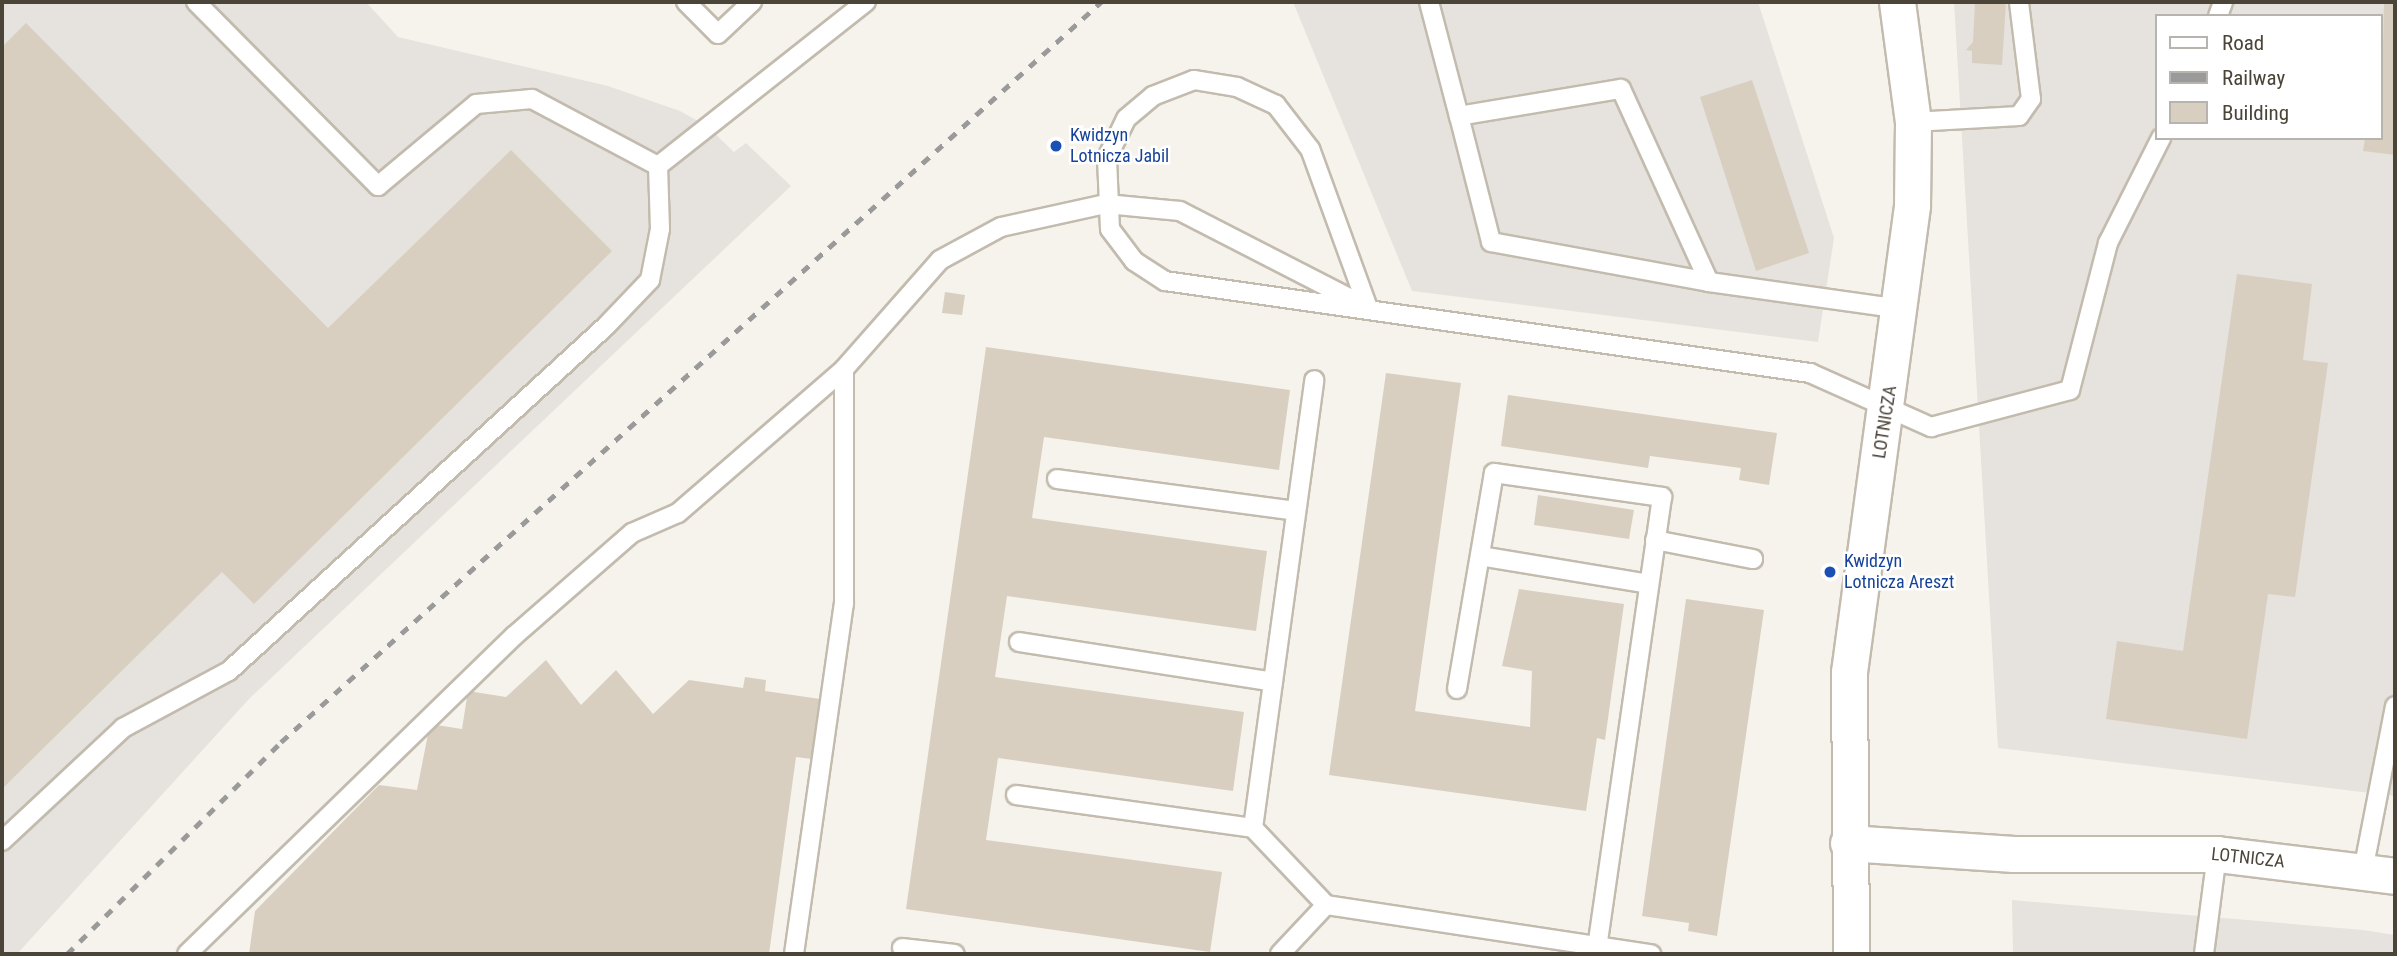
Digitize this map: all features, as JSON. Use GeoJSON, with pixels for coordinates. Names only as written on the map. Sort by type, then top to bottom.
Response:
{"type":"FeatureCollection","features":[{"type":"Feature","properties":{"kind":"street","name":"LOTNICZA"},"geometry":{"type":"LineString","coordinates":[[1851,954],[1848,843],[1849,672],[1902,309],[1913,122],[1897,2]]}},
{"type":"Feature","properties":{"kind":"street","name":"LOTNICZA"},"geometry":{"type":"LineString","coordinates":[[1848,843],[2014,854],[2217,854],[2379,873]]}},
{"type":"Feature","properties":{"kind":"lane"},"geometry":{"type":"LineString","coordinates":[[196,2],[378,186],[476,104],[532,99],[658,166]]}},
{"type":"Feature","properties":{"kind":"lane"},"geometry":{"type":"LineString","coordinates":[[686,2],[718,34],[752,2]]}},
{"type":"Feature","properties":{"kind":"lane"},"geometry":{"type":"LineString","coordinates":[[658,166],[866,2]]}},
{"type":"Feature","properties":{"kind":"lane"},"geometry":{"type":"LineString","coordinates":[[1429,2],[1491,243],[1709,282],[1902,309]]}},
{"type":"Feature","properties":{"kind":"lane"},"geometry":{"type":"LineString","coordinates":[[1913,122],[2019,116],[2031,99],[2019,2]]}},
{"type":"Feature","properties":{"kind":"lane"},"geometry":{"type":"LineString","coordinates":[[1368,308],[1310,149],[1276,105],[1237,87],[1194,80],[1153,96],[1135,111],[1107,158],[1105,204],[1110,229],[1134,261],[1165,281],[1810,373],[1931,427],[2070,390],[2108,243],[2160,140]]}},
{"type":"Feature","properties":{"kind":"lane"},"geometry":{"type":"LineString","coordinates":[[1459,116],[1621,89],[1709,282]]}},
{"type":"Feature","properties":{"kind":"lane"},"geometry":{"type":"LineString","coordinates":[[2,841],[123,728],[229,671],[606,326],[650,280],[660,229],[658,166]]}},
{"type":"Feature","properties":{"kind":"lane"},"geometry":{"type":"LineString","coordinates":[[187,954],[514,636],[632,533],[678,513],[844,369],[940,260],[1002,227],[1105,204],[1180,211],[1368,308]]}},
{"type":"Feature","properties":{"kind":"lane"},"geometry":{"type":"LineString","coordinates":[[794,954],[844,604],[844,369]]}},
{"type":"Feature","properties":{"kind":"lane"},"geometry":{"type":"LineString","coordinates":[[1253,828],[1314,380]]}},
{"type":"Feature","properties":{"kind":"lane"},"geometry":{"type":"LineString","coordinates":[[1457,689],[1494,473],[1662,497],[1597,946]]}},
{"type":"Feature","properties":{"kind":"lane"},"geometry":{"type":"LineString","coordinates":[[1057,479],[1296,511]]}},
{"type":"Feature","properties":{"kind":"lane"},"geometry":{"type":"LineString","coordinates":[[1655,540],[1753,559]]}},
{"type":"Feature","properties":{"kind":"lane"},"geometry":{"type":"LineString","coordinates":[[1480,556],[1649,584]]}},
{"type":"Feature","properties":{"kind":"lane"},"geometry":{"type":"LineString","coordinates":[[1019,642],[1273,682]]}},
{"type":"Feature","properties":{"kind":"lane"},"geometry":{"type":"LineString","coordinates":[[2379,873],[2395,706]]}},
{"type":"Feature","properties":{"kind":"lane"},"geometry":{"type":"LineString","coordinates":[[1016,795],[1253,828],[1326,905],[1651,954]]}},
{"type":"Feature","properties":{"kind":"lane"},"geometry":{"type":"LineString","coordinates":[[2204,954],[2217,854]]}},
{"type":"Feature","properties":{"kind":"lane"},"geometry":{"type":"LineString","coordinates":[[1280,954],[1326,905]]}},
{"type":"Feature","properties":{"kind":"lane"},"geometry":{"type":"LineString","coordinates":[[902,948],[955,954]]}},
{"type":"Feature","properties":{"kind":"shaded area"},"geometry":{"type":"Polygon","coordinates":[[[2,2],[366,2],[398,37],[608,86],[680,111],[707,126],[734,152],[746,143],[791,186],[249,699],[17,954],[2,954],[2,2]]]}},
{"type":"Feature","properties":{"kind":"shaded area"},"geometry":{"type":"Polygon","coordinates":[[[1293,2],[1758,2],[1834,238],[1818,342],[1412,291],[1293,2]]]}},
{"type":"Feature","properties":{"kind":"shaded area"},"geometry":{"type":"Polygon","coordinates":[[[1954,2],[2395,2],[2395,796],[1998,748],[1954,2]]]}},
{"type":"Feature","properties":{"kind":"shaded area"},"geometry":{"type":"Polygon","coordinates":[[[2012,900],[2363,930],[2395,935],[2395,954],[2013,954],[2012,900]]]}},
{"type":"Feature","properties":{"kind":"building"},"geometry":{"type":"Polygon","coordinates":[[[1975,2],[2006,2],[2002,65],[1972,63],[1972,51],[1966,50],[1973,42],[1975,2]]]}},
{"type":"Feature","properties":{"kind":"building"},"geometry":{"type":"Polygon","coordinates":[[[2384,2],[2395,2],[2395,155],[2363,151],[2365,140],[2383,140],[2384,2]]]}},
{"type":"Feature","properties":{"kind":"building"},"geometry":{"type":"Polygon","coordinates":[[[26,23],[328,328],[511,150],[612,251],[254,604],[222,572],[2,789],[2,47],[26,23]]]}},
{"type":"Feature","properties":{"kind":"building"},"geometry":{"type":"Polygon","coordinates":[[[1752,80],[1809,253],[1756,271],[1700,97],[1752,80]]]}},
{"type":"Feature","properties":{"kind":"building"},"geometry":{"type":"Polygon","coordinates":[[[2237,274],[2312,284],[2303,360],[2328,363],[2295,597],[2268,594],[2247,739],[2106,719],[2117,641],[2183,651],[2237,274]]]}},
{"type":"Feature","properties":{"kind":"building"},"geometry":{"type":"Polygon","coordinates":[[[945,292],[965,295],[962,315],[942,313],[945,292]]]}},
{"type":"Feature","properties":{"kind":"building"},"geometry":{"type":"Polygon","coordinates":[[[986,347],[1290,390],[1279,470],[1044,437],[1032,518],[1267,551],[1256,631],[1007,596],[995,677],[1244,712],[1233,791],[998,758],[986,840],[1222,872],[1210,952],[906,909],[986,347]]]}},
{"type":"Feature","properties":{"kind":"building"},"geometry":{"type":"Polygon","coordinates":[[[1386,373],[1461,383],[1415,711],[1530,727],[1532,671],[1502,666],[1519,589],[1624,604],[1605,740],[1597,738],[1586,811],[1329,775],[1386,373]]]}},
{"type":"Feature","properties":{"kind":"building"},"geometry":{"type":"Polygon","coordinates":[[[1508,395],[1777,433],[1769,485],[1739,480],[1741,468],[1650,456],[1648,468],[1501,446],[1508,395]]]}},
{"type":"Feature","properties":{"kind":"building"},"geometry":{"type":"Polygon","coordinates":[[[1538,495],[1634,510],[1629,539],[1534,525],[1538,495]]]}},
{"type":"Feature","properties":{"kind":"building"},"geometry":{"type":"Polygon","coordinates":[[[1686,599],[1764,610],[1717,936],[1688,931],[1689,923],[1642,916],[1686,599]]]}},
{"type":"Feature","properties":{"kind":"building"},"geometry":{"type":"Polygon","coordinates":[[[546,660],[581,705],[616,670],[653,714],[689,680],[743,688],[745,677],[766,680],[765,691],[827,700],[820,760],[796,757],[769,954],[249,954],[255,911],[379,785],[417,790],[430,724],[462,729],[468,691],[506,697],[546,660]]]}},
{"type":"Feature","properties":{"kind":"railway"},"geometry":{"type":"LineString","coordinates":[[67,954],[281,742],[1101,2]]}},
{"type":"Feature","properties":{"kind":"place","name":"Kwidzyn Lotnicza Jabil"},"geometry":{"type":"Point","coordinates":[1056,146]}},
{"type":"Feature","properties":{"kind":"place","name":"Kwidzyn Lotnicza Areszt"},"geometry":{"type":"Point","coordinates":[1830,572]}}]}
